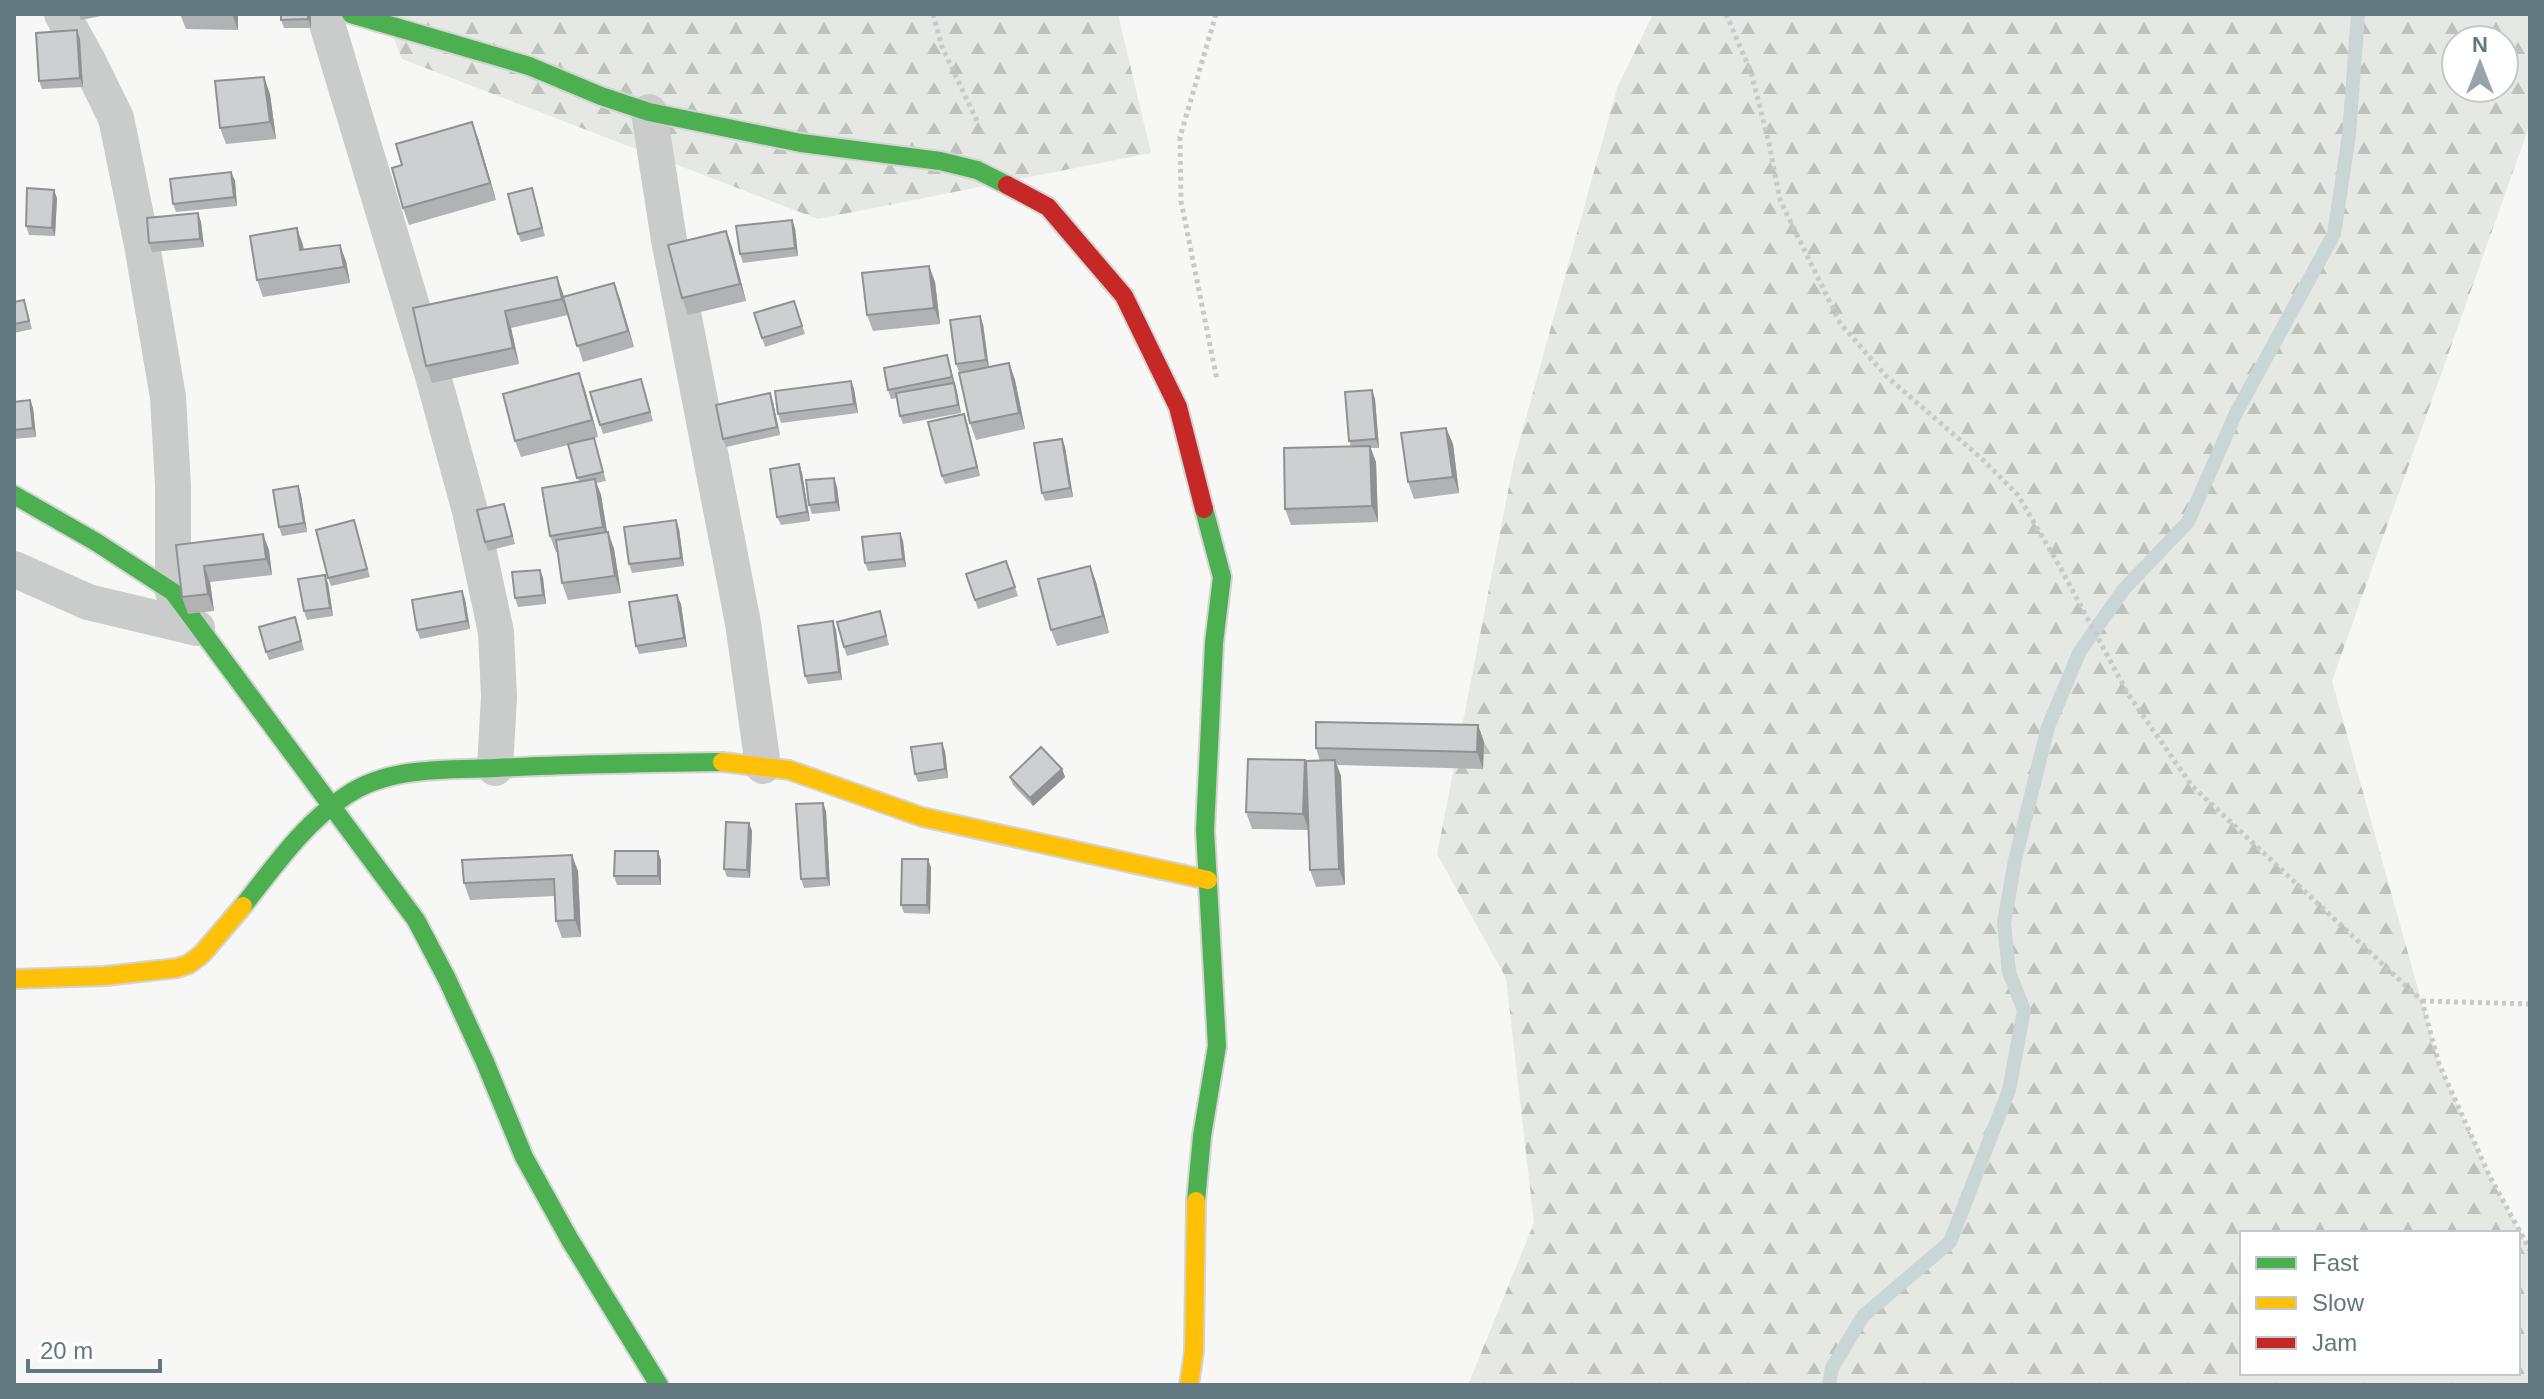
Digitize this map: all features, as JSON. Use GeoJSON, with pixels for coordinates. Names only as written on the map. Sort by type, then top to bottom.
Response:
{"type":"FeatureCollection","features":[{"type":"Feature","properties":{"kind":"street"},"geometry":{"type":"LineString","coordinates":[[62,14],[116,118],[142,245],[168,397],[173,486],[173,592]]}},
{"type":"Feature","properties":{"kind":"street"},"geometry":{"type":"LineString","coordinates":[[324,14],[394,241],[470,511],[496,632],[499,697],[495,768]]}},
{"type":"Feature","properties":{"kind":"street"},"geometry":{"type":"LineString","coordinates":[[351,14],[529,66],[649,112],[801,143],[940,161],[977,170],[1048,207],[1124,296],[1178,407],[1222,577],[1214,643],[1205,830],[1217,1046],[1202,1136],[1195,1214],[1194,1351],[1189,1385]]}},
{"type":"Feature","properties":{"kind":"street"},"geometry":{"type":"LineString","coordinates":[[649,112],[669,240],[743,623],[763,766]]}},
{"type":"Feature","properties":{"kind":"street"},"geometry":{"type":"LineString","coordinates":[[14,495],[96,542],[173,592],[416,920],[479,1049],[524,1157],[570,1240],[659,1385]]}},
{"type":"Feature","properties":{"kind":"street"},"geometry":{"type":"LineString","coordinates":[[14,569],[88,602],[197,628]]}},
{"type":"Feature","properties":{"kind":"street"},"geometry":{"type":"LineString","coordinates":[[14,979],[152,972],[186,966],[211,944],[331,806],[359,787],[388,778],[437,770],[529,765],[730,762],[763,766],[789,770],[922,817],[1208,880]]}},
{"type":"Feature","properties":{"kind":"path"},"geometry":{"type":"LineString","coordinates":[[933,14],[942,47],[981,128]]}},
{"type":"Feature","properties":{"kind":"path"},"geometry":{"type":"LineString","coordinates":[[1216,14],[1180,137],[1181,201],[1218,383]]}},
{"type":"Feature","properties":{"kind":"path"},"geometry":{"type":"LineString","coordinates":[[1726,14],[1751,72],[1780,200],[1840,323],[1886,376],[1981,458],[2018,495],[2128,694],[2192,786],[2422,1001],[2439,1064],[2490,1177],[2520,1231]]}},
{"type":"Feature","properties":{"kind":"path"},"geometry":{"type":"LineString","coordinates":[[2422,1001],[2530,1004]]}},
{"type":"Feature","properties":{"kind":"path"},"geometry":{"type":"LineString","coordinates":[[2520,1232],[2530,1250]]}},
{"type":"Feature","properties":{"kind":"green space"},"geometry":{"type":"Polygon","coordinates":[[[384,14],[1118,14],[1151,153],[818,219],[402,59],[384,14]]]}},
{"type":"Feature","properties":{"kind":"green space"},"geometry":{"type":"Polygon","coordinates":[[[1653,14],[2530,14],[2530,124],[2332,681],[2439,1064],[2490,1177],[2520,1231],[2240,1231],[2240,1375],[2520,1375],[2520,1232],[2530,1250],[2530,1385],[1468,1385],[1534,1223],[1506,978],[1437,854],[1514,461],[1617,88],[1653,14]]]}},
{"type":"Feature","properties":{"kind":"building"},"geometry":{"type":"Polygon","coordinates":[[[281,14],[308,14],[308,19],[281,20],[281,14]]]}},
{"type":"Feature","properties":{"kind":"building"},"geometry":{"type":"Polygon","coordinates":[[[77,30],[80,78],[39,81],[36,33],[77,30]]]}},
{"type":"Feature","properties":{"kind":"building"},"geometry":{"type":"Polygon","coordinates":[[[264,77],[270,122],[220,128],[215,81],[264,77]]]}},
{"type":"Feature","properties":{"kind":"building"},"geometry":{"type":"Polygon","coordinates":[[[472,122],[490,183],[403,208],[392,168],[402,165],[396,144],[472,122]]]}},
{"type":"Feature","properties":{"kind":"building"},"geometry":{"type":"Polygon","coordinates":[[[231,172],[234,197],[173,204],[170,179],[231,172]]]}},
{"type":"Feature","properties":{"kind":"building"},"geometry":{"type":"Polygon","coordinates":[[[27,188],[54,190],[52,228],[26,226],[27,188]]]}},
{"type":"Feature","properties":{"kind":"building"},"geometry":{"type":"Polygon","coordinates":[[[532,188],[542,228],[518,234],[508,194],[532,188]]]}},
{"type":"Feature","properties":{"kind":"building"},"geometry":{"type":"Polygon","coordinates":[[[198,213],[200,239],[149,243],[147,218],[198,213]]]}},
{"type":"Feature","properties":{"kind":"building"},"geometry":{"type":"Polygon","coordinates":[[[792,220],[795,248],[740,254],[736,226],[792,220]]]}},
{"type":"Feature","properties":{"kind":"building"},"geometry":{"type":"Polygon","coordinates":[[[297,228],[300,250],[340,245],[344,267],[257,280],[250,236],[297,228]]]}},
{"type":"Feature","properties":{"kind":"building"},"geometry":{"type":"Polygon","coordinates":[[[726,231],[740,284],[682,298],[668,245],[726,231]]]}},
{"type":"Feature","properties":{"kind":"building"},"geometry":{"type":"Polygon","coordinates":[[[929,266],[934,308],[867,315],[862,273],[929,266]]]}},
{"type":"Feature","properties":{"kind":"building"},"geometry":{"type":"Polygon","coordinates":[[[557,277],[562,299],[505,311],[513,348],[426,366],[413,308],[557,277]]]}},
{"type":"Feature","properties":{"kind":"building"},"geometry":{"type":"Polygon","coordinates":[[[614,283],[628,331],[577,346],[563,297],[614,283]]]}},
{"type":"Feature","properties":{"kind":"building"},"geometry":{"type":"Polygon","coordinates":[[[24,300],[29,321],[14,324],[14,302],[24,300]]]}},
{"type":"Feature","properties":{"kind":"building"},"geometry":{"type":"Polygon","coordinates":[[[794,301],[802,326],[762,338],[754,313],[794,301]]]}},
{"type":"Feature","properties":{"kind":"building"},"geometry":{"type":"Polygon","coordinates":[[[980,316],[986,360],[956,364],[950,320],[980,316]]]}},
{"type":"Feature","properties":{"kind":"building"},"geometry":{"type":"Polygon","coordinates":[[[947,355],[952,377],[888,390],[884,368],[947,355]]]}},
{"type":"Feature","properties":{"kind":"building"},"geometry":{"type":"Polygon","coordinates":[[[1009,363],[1019,413],[970,423],[959,373],[1009,363]]]}},
{"type":"Feature","properties":{"kind":"building"},"geometry":{"type":"Polygon","coordinates":[[[579,373],[592,420],[515,441],[503,394],[579,373]]]}},
{"type":"Feature","properties":{"kind":"building"},"geometry":{"type":"Polygon","coordinates":[[[641,379],[650,412],[600,425],[590,392],[641,379]]]}},
{"type":"Feature","properties":{"kind":"building"},"geometry":{"type":"Polygon","coordinates":[[[851,381],[854,404],[778,414],[775,391],[851,381]]]}},
{"type":"Feature","properties":{"kind":"building"},"geometry":{"type":"Polygon","coordinates":[[[954,383],[958,405],[900,416],[896,393],[954,383]]]}},
{"type":"Feature","properties":{"kind":"building"},"geometry":{"type":"Polygon","coordinates":[[[1372,390],[1376,439],[1349,441],[1345,392],[1372,390]]]}},
{"type":"Feature","properties":{"kind":"building"},"geometry":{"type":"Polygon","coordinates":[[[770,393],[777,427],[723,439],[716,405],[770,393]]]}},
{"type":"Feature","properties":{"kind":"building"},"geometry":{"type":"Polygon","coordinates":[[[30,400],[33,428],[14,430],[14,402],[30,400]]]}},
{"type":"Feature","properties":{"kind":"building"},"geometry":{"type":"Polygon","coordinates":[[[964,414],[977,467],[942,476],[928,422],[964,414]]]}},
{"type":"Feature","properties":{"kind":"building"},"geometry":{"type":"Polygon","coordinates":[[[1446,428],[1453,477],[1408,482],[1401,433],[1446,428]]]}},
{"type":"Feature","properties":{"kind":"building"},"geometry":{"type":"Polygon","coordinates":[[[594,438],[603,472],[577,478],[568,444],[594,438]]]}},
{"type":"Feature","properties":{"kind":"building"},"geometry":{"type":"Polygon","coordinates":[[[1062,439],[1070,488],[1042,493],[1034,443],[1062,439]]]}},
{"type":"Feature","properties":{"kind":"building"},"geometry":{"type":"Polygon","coordinates":[[[1370,446],[1372,506],[1285,509],[1284,448],[1370,446]]]}},
{"type":"Feature","properties":{"kind":"building"},"geometry":{"type":"Polygon","coordinates":[[[799,464],[807,512],[777,517],[770,469],[799,464]]]}},
{"type":"Feature","properties":{"kind":"building"},"geometry":{"type":"Polygon","coordinates":[[[834,478],[836,502],[809,505],[806,480],[834,478]]]}},
{"type":"Feature","properties":{"kind":"building"},"geometry":{"type":"Polygon","coordinates":[[[595,479],[603,527],[550,536],[542,488],[595,479]]]}},
{"type":"Feature","properties":{"kind":"building"},"geometry":{"type":"Polygon","coordinates":[[[298,486],[304,523],[279,527],[273,490],[298,486]]]}},
{"type":"Feature","properties":{"kind":"building"},"geometry":{"type":"Polygon","coordinates":[[[504,504],[512,536],[485,542],[477,510],[504,504]]]}},
{"type":"Feature","properties":{"kind":"building"},"geometry":{"type":"Polygon","coordinates":[[[354,520],[367,569],[328,578],[316,530],[354,520]]]}},
{"type":"Feature","properties":{"kind":"building"},"geometry":{"type":"Polygon","coordinates":[[[676,520],[681,558],[629,564],[624,527],[676,520]]]}},
{"type":"Feature","properties":{"kind":"building"},"geometry":{"type":"Polygon","coordinates":[[[608,532],[615,576],[562,583],[556,540],[608,532]]]}},
{"type":"Feature","properties":{"kind":"building"},"geometry":{"type":"Polygon","coordinates":[[[900,533],[903,559],[865,563],[862,537],[900,533]]]}},
{"type":"Feature","properties":{"kind":"building"},"geometry":{"type":"Polygon","coordinates":[[[263,534],[266,559],[204,566],[208,594],[182,597],[176,545],[263,534]]]}},
{"type":"Feature","properties":{"kind":"building"},"geometry":{"type":"Polygon","coordinates":[[[1006,561],[1015,587],[975,600],[966,574],[1006,561]]]}},
{"type":"Feature","properties":{"kind":"building"},"geometry":{"type":"Polygon","coordinates":[[[1090,566],[1103,616],[1051,630],[1038,579],[1090,566]]]}},
{"type":"Feature","properties":{"kind":"building"},"geometry":{"type":"Polygon","coordinates":[[[540,570],[543,595],[515,598],[512,572],[540,570]]]}},
{"type":"Feature","properties":{"kind":"building"},"geometry":{"type":"Polygon","coordinates":[[[325,575],[330,608],[304,611],[298,579],[325,575]]]}},
{"type":"Feature","properties":{"kind":"building"},"geometry":{"type":"Polygon","coordinates":[[[462,591],[467,621],[417,630],[412,600],[462,591]]]}},
{"type":"Feature","properties":{"kind":"building"},"geometry":{"type":"Polygon","coordinates":[[[677,595],[684,638],[636,646],[629,602],[677,595]]]}},
{"type":"Feature","properties":{"kind":"building"},"geometry":{"type":"Polygon","coordinates":[[[880,611],[886,636],[844,647],[837,622],[880,611]]]}},
{"type":"Feature","properties":{"kind":"building"},"geometry":{"type":"Polygon","coordinates":[[[295,617],[301,641],[266,652],[259,627],[295,617]]]}},
{"type":"Feature","properties":{"kind":"building"},"geometry":{"type":"Polygon","coordinates":[[[833,621],[839,672],[805,676],[798,626],[833,621]]]}},
{"type":"Feature","properties":{"kind":"building"},"geometry":{"type":"Polygon","coordinates":[[[1316,722],[1478,725],[1477,752],[1316,748],[1316,722]]]}},
{"type":"Feature","properties":{"kind":"building"},"geometry":{"type":"Polygon","coordinates":[[[942,743],[945,769],[915,774],[911,747],[942,743]]]}},
{"type":"Feature","properties":{"kind":"building"},"geometry":{"type":"Polygon","coordinates":[[[1041,747],[1062,769],[1030,798],[1010,777],[1041,747]]]}},
{"type":"Feature","properties":{"kind":"building"},"geometry":{"type":"Polygon","coordinates":[[[1248,759],[1305,760],[1303,814],[1246,812],[1248,759]]]}},
{"type":"Feature","properties":{"kind":"building"},"geometry":{"type":"Polygon","coordinates":[[[1335,760],[1339,869],[1310,870],[1306,761],[1335,760]]]}},
{"type":"Feature","properties":{"kind":"building"},"geometry":{"type":"Polygon","coordinates":[[[823,803],[827,878],[801,879],[796,804],[823,803]]]}},
{"type":"Feature","properties":{"kind":"building"},"geometry":{"type":"Polygon","coordinates":[[[726,822],[749,823],[747,870],[724,869],[726,822]]]}},
{"type":"Feature","properties":{"kind":"building"},"geometry":{"type":"Polygon","coordinates":[[[615,851],[658,851],[658,876],[614,876],[615,851]]]}},
{"type":"Feature","properties":{"kind":"building"},"geometry":{"type":"Polygon","coordinates":[[[572,855],[575,920],[556,921],[554,879],[464,883],[462,860],[572,855]]]}},
{"type":"Feature","properties":{"kind":"building"},"geometry":{"type":"Polygon","coordinates":[[[902,859],[928,859],[927,905],[901,905],[902,859]]]}},
{"type":"Feature","properties":{"kind":"waterway"},"geometry":{"type":"LineString","coordinates":[[1829,1385],[1832,1368],[1863,1316],[1950,1242],[2009,1090],[2024,1010],[2009,972],[2004,923],[2015,860],[2048,727],[2080,651],[2124,589],[2188,522],[2236,413],[2334,234],[2349,135],[2358,14]]}},
{"type":"Feature","properties":{"kind":"traffic: fast"},"geometry":{"type":"LineString","coordinates":[[351,14],[529,66],[649,112],[801,143],[940,161],[977,170],[1007,185]]}},
{"type":"Feature","properties":{"kind":"traffic: fast"},"geometry":{"type":"LineString","coordinates":[[14,495],[96,542],[173,592],[416,920],[485,1062],[524,1157],[570,1240],[659,1385]]}},
{"type":"Feature","properties":{"kind":"traffic: fast"},"geometry":{"type":"LineString","coordinates":[[1196,1201],[1202,1136],[1217,1046],[1205,830],[1214,643],[1222,577],[1204,509]]}},
{"type":"Feature","properties":{"kind":"traffic: fast"},"geometry":{"type":"LineString","coordinates":[[243,906],[317,818],[347,795],[382,779],[419,771],[722,762]]}},
{"type":"Feature","properties":{"kind":"traffic: slow"},"geometry":{"type":"LineString","coordinates":[[722,762],[789,770],[922,817],[1208,880]]}},
{"type":"Feature","properties":{"kind":"traffic: slow"},"geometry":{"type":"LineString","coordinates":[[14,979],[105,976],[177,968],[202,954],[243,906]]}},
{"type":"Feature","properties":{"kind":"traffic: slow"},"geometry":{"type":"LineString","coordinates":[[1189,1385],[1194,1351],[1196,1201]]}},
{"type":"Feature","properties":{"kind":"traffic: jam"},"geometry":{"type":"LineString","coordinates":[[1007,185],[1048,207],[1124,296],[1178,407],[1204,509]]}}]}
